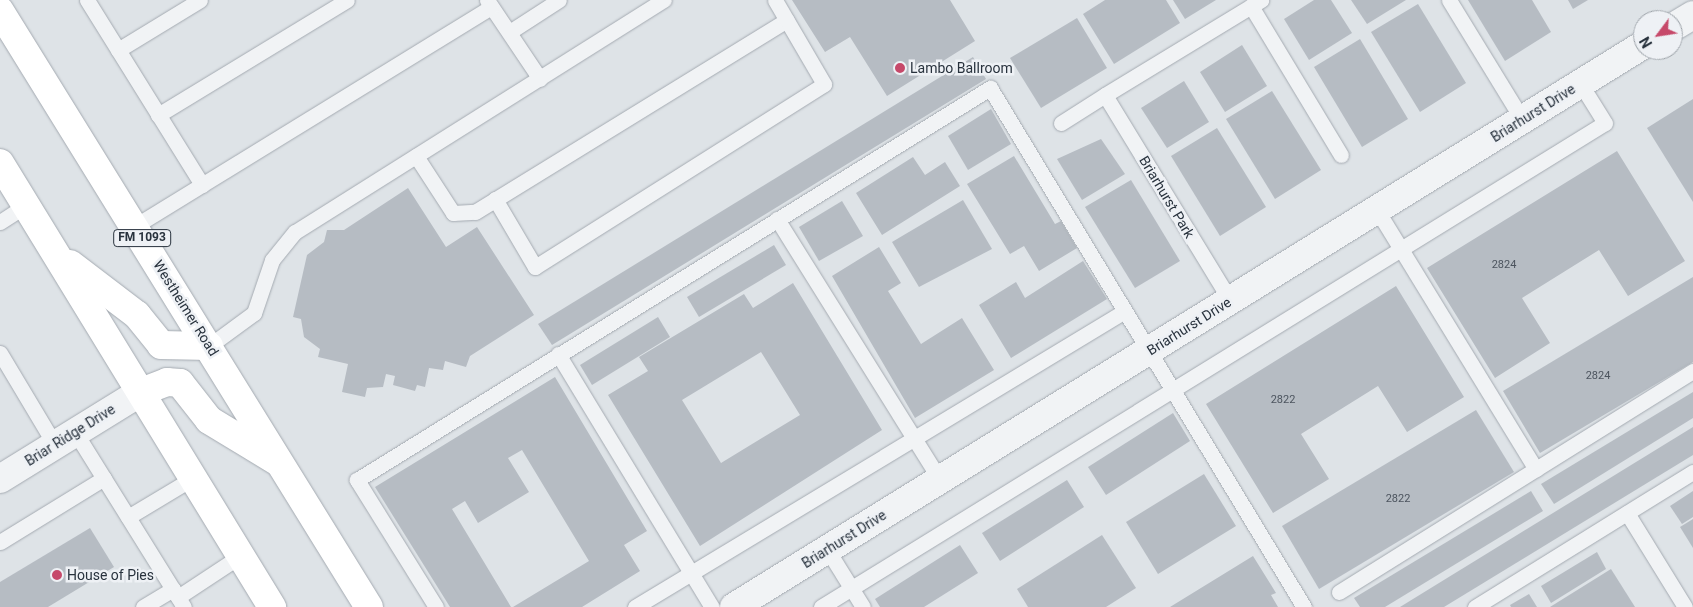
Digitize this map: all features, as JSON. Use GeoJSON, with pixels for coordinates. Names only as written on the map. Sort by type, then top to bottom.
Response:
{"type":"FeatureCollection","features":[{"type":"Feature","properties":{"kind":"main road","name":"Westheimer Road"},"geometry":{"type":"LineString","coordinates":[[0,11],[283,465],[369,607]]}},
{"type":"Feature","properties":{"kind":"main road"},"geometry":{"type":"LineString","coordinates":[[0,163],[272,607]]}},
{"type":"Feature","properties":{"kind":"main road"},"geometry":{"type":"LineString","coordinates":[[56,254],[137,315],[162,345],[209,346]]}},
{"type":"Feature","properties":{"kind":"main road"},"geometry":{"type":"LineString","coordinates":[[140,392],[167,382],[180,383],[209,420],[283,465]]}},
{"type":"Feature","properties":{"kind":"street","name":"Briarhurst Drive"},"geometry":{"type":"LineString","coordinates":[[734,607],[1633,51]]}},
{"type":"Feature","properties":{"kind":"street","name":"Briar Ridge Drive"},"geometry":{"type":"LineString","coordinates":[[0,479],[140,392]]}},
{"type":"Feature","properties":{"kind":"lane"},"geometry":{"type":"LineString","coordinates":[[87,0],[202,185]]}},
{"type":"Feature","properties":{"kind":"lane"},"geometry":{"type":"LineString","coordinates":[[118,50],[200,0]]}},
{"type":"Feature","properties":{"kind":"lane"},"geometry":{"type":"LineString","coordinates":[[158,115],[347,0]]}},
{"type":"Feature","properties":{"kind":"lane"},"geometry":{"type":"LineString","coordinates":[[511,31],[559,0]]}},
{"type":"Feature","properties":{"kind":"lane"},"geometry":{"type":"LineString","coordinates":[[209,346],[254,312],[280,245],[416,156],[664,0]]}},
{"type":"Feature","properties":{"kind":"lane"},"geometry":{"type":"LineString","coordinates":[[495,199],[535,267],[824,84],[775,0]]}},
{"type":"Feature","properties":{"kind":"lane"},"geometry":{"type":"LineString","coordinates":[[1449,0],[1522,120]]}},
{"type":"Feature","properties":{"kind":"lane"},"geometry":{"type":"LineString","coordinates":[[1061,123],[1256,3],[1342,155]]}},
{"type":"Feature","properties":{"kind":"lane"},"geometry":{"type":"LineString","coordinates":[[135,226],[489,4],[511,31],[540,79]]}},
{"type":"Feature","properties":{"kind":"lane"},"geometry":{"type":"LineString","coordinates":[[416,156],[453,213],[475,212],[787,20]]}},
{"type":"Feature","properties":{"kind":"lane"},"geometry":{"type":"LineString","coordinates":[[821,607],[1605,123],[1580,83]]}},
{"type":"Feature","properties":{"kind":"lane"},"geometry":{"type":"LineString","coordinates":[[436,607],[357,480],[990,88],[1148,352],[1175,389],[1304,607]]}},
{"type":"Feature","properties":{"kind":"lane","name":"Briarhurst Park"},"geometry":{"type":"LineString","coordinates":[[1105,95],[1230,300]]}},
{"type":"Feature","properties":{"kind":"lane"},"geometry":{"type":"LineString","coordinates":[[0,222],[26,205]]}},
{"type":"Feature","properties":{"kind":"lane"},"geometry":{"type":"LineString","coordinates":[[1378,210],[1536,469]]}},
{"type":"Feature","properties":{"kind":"lane"},"geometry":{"type":"LineString","coordinates":[[778,219],[940,480]]}},
{"type":"Feature","properties":{"kind":"lane"},"geometry":{"type":"LineString","coordinates":[[635,607],[915,440],[1125,311]]}},
{"type":"Feature","properties":{"kind":"lane"},"geometry":{"type":"LineString","coordinates":[[0,353],[65,438],[104,478],[178,598]]}},
{"type":"Feature","properties":{"kind":"lane"},"geometry":{"type":"LineString","coordinates":[[558,354],[712,607]]}},
{"type":"Feature","properties":{"kind":"lane"},"geometry":{"type":"LineString","coordinates":[[1339,592],[1693,371]]}},
{"type":"Feature","properties":{"kind":"lane"},"geometry":{"type":"LineString","coordinates":[[1475,607],[1693,472]]}},
{"type":"Feature","properties":{"kind":"lane"},"geometry":{"type":"LineString","coordinates":[[0,542],[104,478]]}},
{"type":"Feature","properties":{"kind":"lane"},"geometry":{"type":"LineString","coordinates":[[128,518],[193,478]]}},
{"type":"Feature","properties":{"kind":"lane"},"geometry":{"type":"LineString","coordinates":[[1627,513],[1685,607]]}},
{"type":"Feature","properties":{"kind":"lane"},"geometry":{"type":"LineString","coordinates":[[827,549],[863,607]]}},
{"type":"Feature","properties":{"kind":"lane"},"geometry":{"type":"LineString","coordinates":[[143,607],[178,598],[240,556]]}},
{"type":"Feature","properties":{"kind":"building","name":"Lambo Ballroom"},"geometry":{"type":"Polygon","coordinates":[[[792,0],[950,0],[975,41],[887,96],[850,37],[825,52],[792,0]]]}},
{"type":"Feature","properties":{"kind":"building"},"geometry":{"type":"Polygon","coordinates":[[[1105,0],[1166,0],[1180,23],[1114,64],[1083,14],[1105,0]]]}},
{"type":"Feature","properties":{"kind":"building"},"geometry":{"type":"Polygon","coordinates":[[[1173,0],[1216,0],[1185,19],[1173,0]]]}},
{"type":"Feature","properties":{"kind":"building"},"geometry":{"type":"Polygon","coordinates":[[[1314,0],[1331,0],[1352,33],[1309,60],[1284,19],[1314,0]]]}},
{"type":"Feature","properties":{"kind":"building"},"geometry":{"type":"Polygon","coordinates":[[[1351,0],[1406,0],[1367,24],[1351,0]]]}},
{"type":"Feature","properties":{"kind":"building"},"geometry":{"type":"Polygon","coordinates":[[[1468,0],[1532,0],[1551,32],[1505,61],[1468,0]]]}},
{"type":"Feature","properties":{"kind":"building"},"geometry":{"type":"Polygon","coordinates":[[[1568,0],[1588,0],[1573,9],[1568,0]]]}},
{"type":"Feature","properties":{"kind":"building"},"geometry":{"type":"Polygon","coordinates":[[[1418,4],[1466,83],[1420,112],[1371,32],[1418,4]]]}},
{"type":"Feature","properties":{"kind":"building"},"geometry":{"type":"Polygon","coordinates":[[[1077,18],[1107,68],[1041,108],[1010,58],[1077,18]]]}},
{"type":"Feature","properties":{"kind":"building"},"geometry":{"type":"Polygon","coordinates":[[[1360,39],[1408,119],[1362,147],[1314,67],[1360,39]]]}},
{"type":"Feature","properties":{"kind":"building"},"geometry":{"type":"Polygon","coordinates":[[[1242,45],[1267,86],[1225,112],[1200,72],[1242,45]]]}},
{"type":"Feature","properties":{"kind":"building"},"geometry":{"type":"Polygon","coordinates":[[[973,57],[986,79],[552,345],[538,324],[973,57]]]}},
{"type":"Feature","properties":{"kind":"building"},"geometry":{"type":"Polygon","coordinates":[[[1184,81],[1209,122],[1167,148],[1141,108],[1184,81]]]}},
{"type":"Feature","properties":{"kind":"building"},"geometry":{"type":"Polygon","coordinates":[[[1272,91],[1321,170],[1275,199],[1226,119],[1272,91]]]}},
{"type":"Feature","properties":{"kind":"building"},"geometry":{"type":"Polygon","coordinates":[[[1693,99],[1693,202],[1647,128],[1693,99]]]}},
{"type":"Feature","properties":{"kind":"building"},"geometry":{"type":"Polygon","coordinates":[[[991,109],[1011,144],[968,170],[948,136],[991,109]]]}},
{"type":"Feature","properties":{"kind":"building"},"geometry":{"type":"Polygon","coordinates":[[[1217,128],[1266,207],[1220,236],[1171,156],[1217,128]]]}},
{"type":"Feature","properties":{"kind":"building"},"geometry":{"type":"Polygon","coordinates":[[[1101,139],[1125,174],[1082,200],[1057,159],[1101,139]]]}},
{"type":"Feature","properties":{"kind":"building"},"geometry":{"type":"Polygon","coordinates":[[[1617,151],[1685,261],[1628,296],[1599,250],[1522,298],[1550,343],[1495,378],[1427,268],[1617,151]]]}},
{"type":"Feature","properties":{"kind":"building"},"geometry":{"type":"Polygon","coordinates":[[[1014,156],[1055,224],[1061,221],[1077,248],[1039,271],[1024,246],[1010,254],[967,184],[1014,156]]]}},
{"type":"Feature","properties":{"kind":"building"},"geometry":{"type":"Polygon","coordinates":[[[913,157],[925,175],[945,162],[960,186],[882,235],[856,193],[913,157]]]}},
{"type":"Feature","properties":{"kind":"building"},"geometry":{"type":"Polygon","coordinates":[[[1131,180],[1180,261],[1135,288],[1085,207],[1131,180]]]}},
{"type":"Feature","properties":{"kind":"building"},"geometry":{"type":"Polygon","coordinates":[[[408,188],[446,247],[477,227],[534,315],[470,356],[466,367],[445,361],[443,370],[429,368],[425,387],[417,385],[415,391],[393,385],[395,376],[386,374],[383,387],[367,388],[365,397],[342,392],[348,364],[318,357],[320,349],[304,337],[301,319],[293,317],[307,255],[324,242],[327,230],[344,230],[408,188]]]}},
{"type":"Feature","properties":{"kind":"building"},"geometry":{"type":"Polygon","coordinates":[[[963,200],[992,249],[919,287],[892,242],[963,200]]]}},
{"type":"Feature","properties":{"kind":"building"},"geometry":{"type":"Polygon","coordinates":[[[842,201],[863,236],[819,261],[799,227],[842,201]]]}},
{"type":"Feature","properties":{"kind":"building"},"geometry":{"type":"Polygon","coordinates":[[[774,245],[786,265],[699,317],[687,297],[774,245]]]}},
{"type":"Feature","properties":{"kind":"building"},"geometry":{"type":"Polygon","coordinates":[[[879,247],[901,283],[888,291],[921,344],[962,318],[994,370],[915,418],[832,276],[879,247]]]}},
{"type":"Feature","properties":{"kind":"building"},"geometry":{"type":"Polygon","coordinates":[[[1083,261],[1107,299],[1011,358],[979,305],[1016,282],[1025,298],[1083,261]]]}},
{"type":"Feature","properties":{"kind":"building"},"geometry":{"type":"Polygon","coordinates":[[[1693,277],[1693,362],[1540,453],[1503,391],[1693,277]]]}},
{"type":"Feature","properties":{"kind":"building"},"geometry":{"type":"Polygon","coordinates":[[[793,283],[882,430],[700,546],[608,395],[648,371],[639,357],[744,294],[753,308],[793,283]],[[761,352],[682,400],[721,463],[800,415],[761,352]]]}},
{"type":"Feature","properties":{"kind":"building"},"geometry":{"type":"Polygon","coordinates":[[[1396,286],[1464,397],[1407,432],[1378,386],[1301,434],[1329,479],[1273,513],[1206,404],[1396,286]]]}},
{"type":"Feature","properties":{"kind":"building"},"geometry":{"type":"Polygon","coordinates":[[[658,317],[670,337],[592,385],[580,365],[658,317]]]}},
{"type":"Feature","properties":{"kind":"building"},"geometry":{"type":"Polygon","coordinates":[[[555,377],[647,531],[624,545],[640,571],[582,607],[513,607],[589,561],[522,450],[508,458],[529,492],[478,523],[465,501],[452,509],[511,607],[450,607],[375,487],[555,377]]]}},
{"type":"Feature","properties":{"kind":"building"},"geometry":{"type":"Polygon","coordinates":[[[1693,392],[1693,418],[1554,504],[1541,484],[1693,392]]]}},
{"type":"Feature","properties":{"kind":"building"},"geometry":{"type":"Polygon","coordinates":[[[1476,410],[1514,472],[1319,589],[1282,526],[1476,410]]]}},
{"type":"Feature","properties":{"kind":"building"},"geometry":{"type":"Polygon","coordinates":[[[1173,413],[1190,441],[1106,495],[1088,467],[1173,413]]]}},
{"type":"Feature","properties":{"kind":"building"},"geometry":{"type":"Polygon","coordinates":[[[1693,427],[1693,455],[1444,607],[1400,607],[1693,427]]]}},
{"type":"Feature","properties":{"kind":"building"},"geometry":{"type":"Polygon","coordinates":[[[1204,474],[1236,526],[1158,574],[1126,522],[1204,474]]]}},
{"type":"Feature","properties":{"kind":"building"},"geometry":{"type":"Polygon","coordinates":[[[1067,480],[1084,507],[1000,561],[982,533],[1067,480]]]}},
{"type":"Feature","properties":{"kind":"building"},"geometry":{"type":"Polygon","coordinates":[[[1531,491],[1543,511],[1385,607],[1360,607],[1354,598],[1531,491]]]}},
{"type":"Feature","properties":{"kind":"building"},"geometry":{"type":"Polygon","coordinates":[[[1693,491],[1693,517],[1682,524],[1670,506],[1693,491]]]}},
{"type":"Feature","properties":{"kind":"building"},"geometry":{"type":"Polygon","coordinates":[[[1693,519],[1693,548],[1680,527],[1693,519]]]}},
{"type":"Feature","properties":{"kind":"building","name":"House of Pies"},"geometry":{"type":"Polygon","coordinates":[[[90,528],[114,567],[48,607],[0,607],[0,582],[90,528]]]}},
{"type":"Feature","properties":{"kind":"building"},"geometry":{"type":"Polygon","coordinates":[[[1102,535],[1136,588],[1106,607],[1028,607],[1017,589],[1102,535]]]}},
{"type":"Feature","properties":{"kind":"building"},"geometry":{"type":"Polygon","coordinates":[[[960,545],[978,573],[924,607],[880,607],[875,599],[960,545]]]}},
{"type":"Feature","properties":{"kind":"building"},"geometry":{"type":"Polygon","coordinates":[[[1597,552],[1606,569],[1551,603],[1541,586],[1597,552]]]}},
{"type":"Feature","properties":{"kind":"building"},"geometry":{"type":"Polygon","coordinates":[[[1253,556],[1276,593],[1271,595],[1278,607],[1170,607],[1253,556]]]}},
{"type":"Feature","properties":{"kind":"building"},"geometry":{"type":"Polygon","coordinates":[[[1611,569],[1635,607],[1550,607],[1611,569]]]}},
{"type":"Feature","properties":{"kind":"building"},"geometry":{"type":"Polygon","coordinates":[[[1529,594],[1537,607],[1511,607],[1510,605],[1529,594]]]}},
{"type":"Feature","properties":{"kind":"place","name":"Lambo Ballroom"},"geometry":{"type":"Point","coordinates":[900,68]}},
{"type":"Feature","properties":{"kind":"place","name":"House of Pies"},"geometry":{"type":"Point","coordinates":[57,575]}}]}
